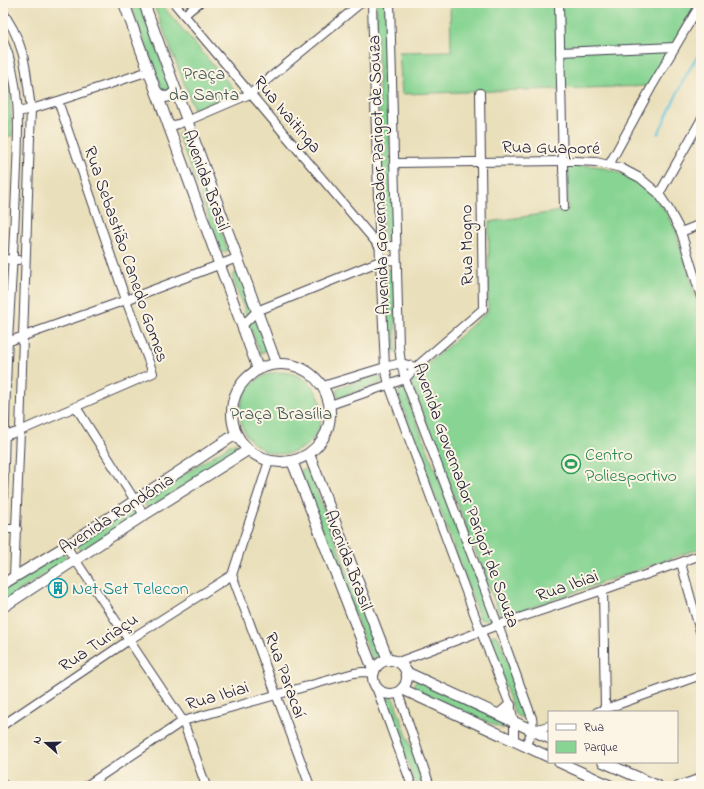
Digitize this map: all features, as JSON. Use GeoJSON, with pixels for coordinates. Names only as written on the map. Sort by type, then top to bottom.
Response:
{"type":"FeatureCollection","features":[{"type":"Feature","properties":{"kind":"main road","name":"Avenida Brasil"},"geometry":{"type":"LineString","coordinates":[[124,3],[258,369]]}},
{"type":"Feature","properties":{"kind":"main road","name":"Avenida Brasil"},"geometry":{"type":"LineString","coordinates":[[144,3],[276,363]]}},
{"type":"Feature","properties":{"kind":"main road"},"geometry":{"type":"LineString","coordinates":[[156,91],[162,96],[169,97],[176,90]]}},
{"type":"Feature","properties":{"kind":"main road"},"geometry":{"type":"LineString","coordinates":[[276,363],[287,363],[308,371],[323,386],[330,405],[330,419],[326,432],[319,444],[309,454],[292,461],[268,461],[248,450],[236,434],[232,422],[234,397],[240,386],[248,376],[258,369],[276,363]]}},
{"type":"Feature","properties":{"kind":"main road","name":"Avenida Rondônia"},"geometry":{"type":"LineString","coordinates":[[3,584],[66,546],[236,434]]}},
{"type":"Feature","properties":{"kind":"main road","name":"Avenida Rondônia"},"geometry":{"type":"LineString","coordinates":[[3,608],[144,515],[248,450]]}},
{"type":"Feature","properties":{"kind":"main road","name":"Avenida Brasil"},"geometry":{"type":"LineString","coordinates":[[309,454],[393,661]]}},
{"type":"Feature","properties":{"kind":"main road","name":"Avenida Brasil"},"geometry":{"type":"LineString","coordinates":[[292,461],[374,672]]}},
{"type":"Feature","properties":{"kind":"main road"},"geometry":{"type":"LineString","coordinates":[[393,661],[403,666],[406,672],[406,684],[400,691],[390,694],[382,692],[374,683],[374,672],[377,666],[382,662],[393,661]]}},
{"type":"Feature","properties":{"kind":"main road"},"geometry":{"type":"LineString","coordinates":[[406,672],[548,738]]}},
{"type":"Feature","properties":{"kind":"main road"},"geometry":{"type":"LineString","coordinates":[[400,691],[548,757]]}},
{"type":"Feature","properties":{"kind":"main road"},"geometry":{"type":"LineString","coordinates":[[499,714],[510,705]]}},
{"type":"Feature","properties":{"kind":"main road"},"geometry":{"type":"LineString","coordinates":[[561,763],[611,786]]}},
{"type":"Feature","properties":{"kind":"main road"},"geometry":{"type":"LineString","coordinates":[[605,763],[658,786]]}},
{"type":"Feature","properties":{"kind":"street","name":"Rua Ivaitinga"},"geometry":{"type":"LineString","coordinates":[[174,3],[379,246]]}},
{"type":"Feature","properties":{"kind":"street"},"geometry":{"type":"LineString","coordinates":[[184,15],[199,3]]}},
{"type":"Feature","properties":{"kind":"street"},"geometry":{"type":"LineString","coordinates":[[169,127],[187,121],[250,94],[361,3]]}},
{"type":"Feature","properties":{"kind":"street","name":"Avenida Governador Parigot de Souza"},"geometry":{"type":"LineString","coordinates":[[372,3],[379,246],[385,367],[389,385],[481,632],[510,705],[514,722],[514,741]]}},
{"type":"Feature","properties":{"kind":"street","name":"Avenida Governador Parigot de Souza"},"geometry":{"type":"LineString","coordinates":[[390,3],[396,260],[399,347],[401,363],[405,379],[532,718],[533,730]]}},
{"type":"Feature","properties":{"kind":"street"},"geometry":{"type":"LineString","coordinates":[[559,3],[564,207]]}},
{"type":"Feature","properties":{"kind":"street"},"geometry":{"type":"LineString","coordinates":[[609,165],[701,3]]}},
{"type":"Feature","properties":{"kind":"street"},"geometry":{"type":"LineString","coordinates":[[3,12],[13,29],[23,55],[31,109],[14,577]]}},
{"type":"Feature","properties":{"kind":"street"},"geometry":{"type":"LineString","coordinates":[[3,40],[12,68],[18,112],[14,260],[6,343],[3,497]]}},
{"type":"Feature","properties":{"kind":"street"},"geometry":{"type":"LineString","coordinates":[[560,52],[675,47]]}},
{"type":"Feature","properties":{"kind":"street"},"geometry":{"type":"LineString","coordinates":[[18,112],[58,101],[149,71]]}},
{"type":"Feature","properties":{"kind":"street","name":"Rua Mogno"},"geometry":{"type":"LineString","coordinates":[[405,379],[416,366],[483,309],[480,93]]}},
{"type":"Feature","properties":{"kind":"street","name":"Rua Sebastião Canedo Gomes"},"geometry":{"type":"LineString","coordinates":[[5,436],[20,431],[153,373],[126,300],[58,101]]}},
{"type":"Feature","properties":{"kind":"street"},"geometry":{"type":"LineString","coordinates":[[659,194],[701,120]]}},
{"type":"Feature","properties":{"kind":"street","name":"Rua Guaporé"},"geometry":{"type":"LineString","coordinates":[[394,163],[576,161],[596,162],[621,168],[640,178],[659,194],[668,208],[681,232],[701,297]]}},
{"type":"Feature","properties":{"kind":"street"},"geometry":{"type":"LineString","coordinates":[[681,232],[701,224]]}},
{"type":"Feature","properties":{"kind":"street"},"geometry":{"type":"LineString","coordinates":[[379,246],[396,246]]}},
{"type":"Feature","properties":{"kind":"street"},"geometry":{"type":"LineString","coordinates":[[6,343],[238,258]]}},
{"type":"Feature","properties":{"kind":"street"},"geometry":{"type":"LineString","coordinates":[[3,259],[26,261]]}},
{"type":"Feature","properties":{"kind":"street"},"geometry":{"type":"LineString","coordinates":[[242,326],[257,311],[380,261],[396,260]]}},
{"type":"Feature","properties":{"kind":"street"},"geometry":{"type":"LineString","coordinates":[[323,386],[401,363],[416,366]]}},
{"type":"Feature","properties":{"kind":"street"},"geometry":{"type":"LineString","coordinates":[[330,405],[405,379]]}},
{"type":"Feature","properties":{"kind":"street"},"geometry":{"type":"LineString","coordinates":[[76,407],[144,515]]}},
{"type":"Feature","properties":{"kind":"street"},"geometry":{"type":"LineString","coordinates":[[232,575],[268,461]]}},
{"type":"Feature","properties":{"kind":"street"},"geometry":{"type":"LineString","coordinates":[[3,529],[16,529]]}},
{"type":"Feature","properties":{"kind":"street"},"geometry":{"type":"LineString","coordinates":[[66,546],[183,721],[206,786]]}},
{"type":"Feature","properties":{"kind":"street","name":"Rua Ibiai"},"geometry":{"type":"LineString","coordinates":[[393,661],[481,632],[701,555]]}},
{"type":"Feature","properties":{"kind":"street"},"geometry":{"type":"LineString","coordinates":[[681,563],[701,635]]}},
{"type":"Feature","properties":{"kind":"street","name":"Rua Turiaçu"},"geometry":{"type":"LineString","coordinates":[[3,726],[129,640],[232,575]]}},
{"type":"Feature","properties":{"kind":"street","name":"Rua Paracaí"},"geometry":{"type":"LineString","coordinates":[[232,575],[310,786]]}},
{"type":"Feature","properties":{"kind":"street"},"geometry":{"type":"LineString","coordinates":[[603,590],[601,711],[701,675]]}},
{"type":"Feature","properties":{"kind":"street","name":"Rua Ibiai"},"geometry":{"type":"LineString","coordinates":[[86,786],[183,721],[354,673],[374,672]]}},
{"type":"Feature","properties":{"kind":"street"},"geometry":{"type":"LineString","coordinates":[[376,687],[412,786]]}},
{"type":"Feature","properties":{"kind":"street"},"geometry":{"type":"LineString","coordinates":[[400,691],[430,786]]}},
{"type":"Feature","properties":{"kind":"street"},"geometry":{"type":"LineString","coordinates":[[524,746],[533,730],[548,726]]}},
{"type":"Feature","properties":{"kind":"street"},"geometry":{"type":"LineString","coordinates":[[678,786],[701,778]]}},
{"type":"Feature","properties":{"kind":"green space"},"geometry":{"type":"Polygon","coordinates":[[[130,3],[140,3],[171,88],[163,91],[130,3]]]}},
{"type":"Feature","properties":{"kind":"green space","name":"Praça da Santa"},"geometry":{"type":"Polygon","coordinates":[[[153,3],[160,3],[237,93],[194,109],[153,3]]]}},
{"type":"Feature","properties":{"kind":"green space"},"geometry":{"type":"Polygon","coordinates":[[[376,3],[386,3],[393,241],[389,242],[384,240],[376,3]]]}},
{"type":"Feature","properties":{"kind":"green space"},"geometry":{"type":"Polygon","coordinates":[[[450,3],[697,3],[648,86],[402,94],[399,52],[451,51],[450,3]]]}},
{"type":"Feature","properties":{"kind":"green space"},"geometry":{"type":"Polygon","coordinates":[[[3,58],[9,81],[12,136],[3,136],[3,58]]]}},
{"type":"Feature","properties":{"kind":"green space"},"geometry":{"type":"Polygon","coordinates":[[[183,131],[185,132],[228,250],[226,252],[221,252],[178,134],[183,131]]]}},
{"type":"Feature","properties":{"kind":"green space","name":"Centro Poliesportivo"},"geometry":{"type":"Polygon","coordinates":[[[567,165],[596,166],[615,171],[634,180],[655,197],[666,212],[676,231],[701,314],[701,548],[501,618],[410,380],[488,311],[489,222],[568,210],[567,165]]]}},
{"type":"Feature","properties":{"kind":"green space"},"geometry":{"type":"Polygon","coordinates":[[[386,270],[394,270],[396,352],[392,354],[388,351],[386,270]]]}},
{"type":"Feature","properties":{"kind":"green space"},"geometry":{"type":"Polygon","coordinates":[[[238,273],[267,350],[262,353],[260,353],[232,276],[238,273]]]}},
{"type":"Feature","properties":{"kind":"green space","name":"Praça Brasília"},"geometry":{"type":"Polygon","coordinates":[[[281,372],[297,375],[310,384],[319,397],[322,413],[319,429],[310,442],[297,451],[281,454],[265,451],[252,442],[243,429],[240,413],[243,397],[252,384],[265,375],[281,372]]]}},
{"type":"Feature","properties":{"kind":"green space"},"geometry":{"type":"Polygon","coordinates":[[[376,375],[380,377],[381,382],[379,384],[341,397],[337,396],[337,390],[339,388],[376,375]]]}},
{"type":"Feature","properties":{"kind":"green space"},"geometry":{"type":"Polygon","coordinates":[[[402,388],[404,388],[491,616],[488,620],[485,621],[480,619],[398,394],[402,388]]]}},
{"type":"Feature","properties":{"kind":"green space"},"geometry":{"type":"Polygon","coordinates":[[[235,442],[239,449],[150,508],[146,507],[145,499],[235,442]]]}},
{"type":"Feature","properties":{"kind":"green space"},"geometry":{"type":"Polygon","coordinates":[[[308,468],[379,656],[372,660],[300,471],[308,468]]]}},
{"type":"Feature","properties":{"kind":"green space"},"geometry":{"type":"Polygon","coordinates":[[[133,507],[137,515],[82,550],[78,548],[77,544],[133,507]]]}},
{"type":"Feature","properties":{"kind":"green space"},"geometry":{"type":"Polygon","coordinates":[[[60,552],[63,553],[66,558],[65,561],[3,602],[3,590],[60,552]]]}},
{"type":"Feature","properties":{"kind":"green space"},"geometry":{"type":"Polygon","coordinates":[[[493,635],[496,635],[499,638],[525,709],[526,713],[523,717],[519,717],[515,714],[489,640],[493,635]]]}},
{"type":"Feature","properties":{"kind":"green space"},"geometry":{"type":"Polygon","coordinates":[[[417,679],[506,721],[503,729],[413,688],[417,679]]]}},
{"type":"Feature","properties":{"kind":"green space"},"geometry":{"type":"Polygon","coordinates":[[[384,697],[393,697],[425,786],[416,786],[384,697]]]}},
{"type":"Feature","properties":{"kind":"waterway"},"geometry":{"type":"LineString","coordinates":[[658,134],[685,77],[701,50]]}},
{"type":"Feature","properties":{"kind":"place","name":"Centro Poliesportivo"},"geometry":{"type":"Point","coordinates":[571,464]}},
{"type":"Feature","properties":{"kind":"place","name":"Net Set Telecon"},"geometry":{"type":"Point","coordinates":[58,588]}}]}
